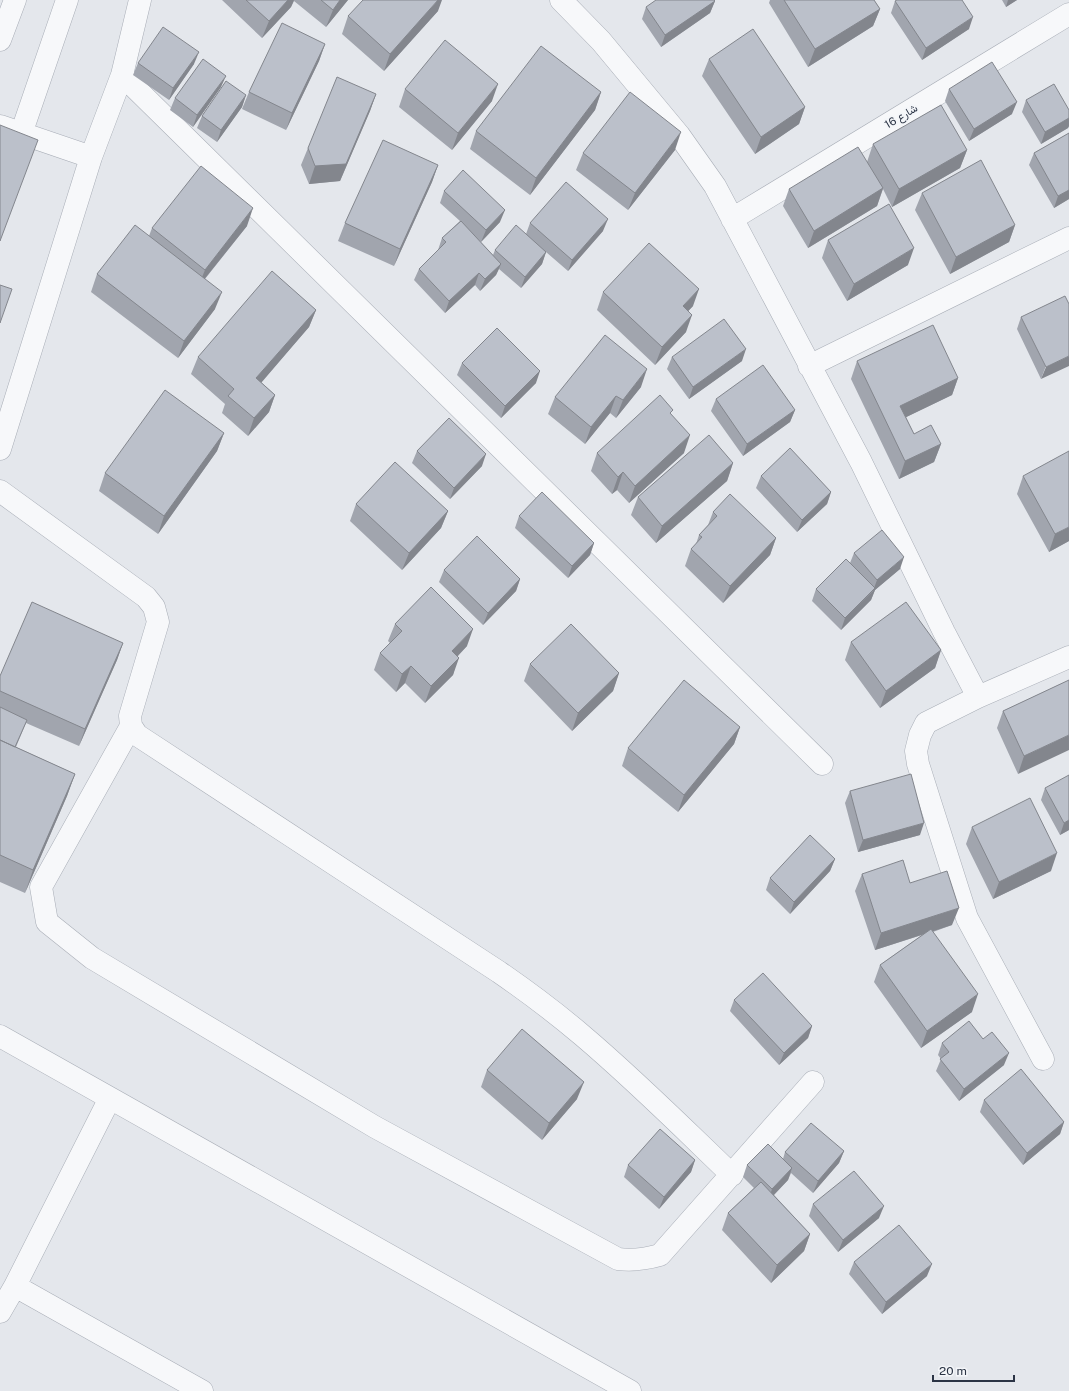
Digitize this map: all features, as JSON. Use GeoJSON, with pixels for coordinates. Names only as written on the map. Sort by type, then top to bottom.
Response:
{"type":"FeatureCollection","features":[{"type":"Feature","properties":{"kind":"street"},"geometry":{"type":"LineString","coordinates":[[0,40],[15,0]]}},
{"type":"Feature","properties":{"kind":"street"},"geometry":{"type":"LineString","coordinates":[[21,134],[67,0]]}},
{"type":"Feature","properties":{"kind":"street"},"geometry":{"type":"LineString","coordinates":[[2,436],[90,158],[122,75],[140,0]]}},
{"type":"Feature","properties":{"kind":"street"},"geometry":{"type":"LineString","coordinates":[[561,0],[601,41],[679,135],[715,186],[861,462],[944,632],[978,697]]}},
{"type":"Feature","properties":{"kind":"street","name":"شارع 16"},"geometry":{"type":"LineString","coordinates":[[732,219],[1069,14]]}},
{"type":"Feature","properties":{"kind":"street"},"geometry":{"type":"LineString","coordinates":[[122,75],[822,764]]}},
{"type":"Feature","properties":{"kind":"street"},"geometry":{"type":"LineString","coordinates":[[0,126],[90,158]]}},
{"type":"Feature","properties":{"kind":"street"},"geometry":{"type":"LineString","coordinates":[[809,366],[1069,238]]}},
{"type":"Feature","properties":{"kind":"street"},"geometry":{"type":"LineString","coordinates":[[0,491],[146,597],[154,607],[158,622],[130,716],[131,726],[137,735],[538,999],[584,1036],[732,1175]]}},
{"type":"Feature","properties":{"kind":"street"},"geometry":{"type":"LineString","coordinates":[[1043,1059],[968,918],[918,764],[916,751],[920,735],[926,723],[978,697],[1069,658]]}},
{"type":"Feature","properties":{"kind":"street"},"geometry":{"type":"LineString","coordinates":[[131,726],[41,887],[47,922],[92,958],[375,1127],[618,1259],[645,1259],[660,1255],[813,1082]]}},
{"type":"Feature","properties":{"kind":"street"},"geometry":{"type":"LineString","coordinates":[[0,1036],[630,1391]]}},
{"type":"Feature","properties":{"kind":"street"},"geometry":{"type":"LineString","coordinates":[[0,1312],[15,1286],[110,1098]]}},
{"type":"Feature","properties":{"kind":"street"},"geometry":{"type":"LineString","coordinates":[[15,1286],[202,1391]]}},
{"type":"Feature","properties":{"kind":"building"},"geometry":{"type":"Polygon","coordinates":[[[246,0],[288,0],[269,21],[246,0]]]}},
{"type":"Feature","properties":{"kind":"building"},"geometry":{"type":"Polygon","coordinates":[[[321,0],[340,0],[333,10],[321,0]]]}},
{"type":"Feature","properties":{"kind":"building"},"geometry":{"type":"Polygon","coordinates":[[[363,0],[438,0],[390,54],[348,16],[363,0]]]}},
{"type":"Feature","properties":{"kind":"building"},"geometry":{"type":"Polygon","coordinates":[[[656,0],[715,1],[665,35],[646,7],[656,0]]]}},
{"type":"Feature","properties":{"kind":"building"},"geometry":{"type":"Polygon","coordinates":[[[784,0],[874,0],[880,9],[815,49],[784,0]]]}},
{"type":"Feature","properties":{"kind":"building"},"geometry":{"type":"Polygon","coordinates":[[[962,0],[973,17],[926,48],[895,1],[962,0]]]}},
{"type":"Feature","properties":{"kind":"building"},"geometry":{"type":"Polygon","coordinates":[[[282,23],[325,44],[292,113],[249,92],[282,23]]]}},
{"type":"Feature","properties":{"kind":"building"},"geometry":{"type":"Polygon","coordinates":[[[163,27],[199,52],[173,88],[138,63],[163,27]]]}},
{"type":"Feature","properties":{"kind":"building"},"geometry":{"type":"Polygon","coordinates":[[[753,29],[805,107],[761,137],[709,59],[753,29]]]}},
{"type":"Feature","properties":{"kind":"building"},"geometry":{"type":"Polygon","coordinates":[[[445,40],[498,84],[458,133],[405,89],[445,40]]]}},
{"type":"Feature","properties":{"kind":"building"},"geometry":{"type":"Polygon","coordinates":[[[541,46],[601,92],[536,178],[476,131],[541,46]]]}},
{"type":"Feature","properties":{"kind":"building"},"geometry":{"type":"Polygon","coordinates":[[[203,59],[226,76],[197,115],[175,98],[203,59]]]}},
{"type":"Feature","properties":{"kind":"building"},"geometry":{"type":"Polygon","coordinates":[[[992,62],[1017,102],[974,129],[949,89],[992,62]]]}},
{"type":"Feature","properties":{"kind":"building"},"geometry":{"type":"Polygon","coordinates":[[[337,77],[376,94],[346,164],[315,166],[308,148],[337,77]]]}},
{"type":"Feature","properties":{"kind":"building"},"geometry":{"type":"Polygon","coordinates":[[[226,81],[246,95],[221,130],[202,116],[226,81]]]}},
{"type":"Feature","properties":{"kind":"building"},"geometry":{"type":"Polygon","coordinates":[[[1054,84],[1069,110],[1069,118],[1045,132],[1026,100],[1054,84]]]}},
{"type":"Feature","properties":{"kind":"building"},"geometry":{"type":"Polygon","coordinates":[[[630,92],[681,132],[635,193],[583,153],[630,92]]]}},
{"type":"Feature","properties":{"kind":"building"},"geometry":{"type":"Polygon","coordinates":[[[941,105],[967,150],[899,189],[873,144],[941,105]]]}},
{"type":"Feature","properties":{"kind":"building"},"geometry":{"type":"Polygon","coordinates":[[[0,125],[38,140],[0,241],[0,125]]]}},
{"type":"Feature","properties":{"kind":"building"},"geometry":{"type":"Polygon","coordinates":[[[1069,133],[1069,190],[1058,196],[1034,153],[1069,133]]]}},
{"type":"Feature","properties":{"kind":"building"},"geometry":{"type":"Polygon","coordinates":[[[383,140],[438,165],[400,249],[345,223],[383,140]]]}},
{"type":"Feature","properties":{"kind":"building"},"geometry":{"type":"Polygon","coordinates":[[[858,147],[883,188],[814,231],[789,189],[858,147]]]}},
{"type":"Feature","properties":{"kind":"building"},"geometry":{"type":"Polygon","coordinates":[[[981,160],[1015,225],[956,257],[922,193],[981,160]]]}},
{"type":"Feature","properties":{"kind":"building"},"geometry":{"type":"Polygon","coordinates":[[[201,166],[253,208],[205,270],[152,228],[201,166]]]}},
{"type":"Feature","properties":{"kind":"building"},"geometry":{"type":"Polygon","coordinates":[[[463,170],[505,210],[486,230],[444,191],[463,170]]]}},
{"type":"Feature","properties":{"kind":"building"},"geometry":{"type":"Polygon","coordinates":[[[566,182],[608,219],[572,260],[530,223],[566,182]]]}},
{"type":"Feature","properties":{"kind":"building"},"geometry":{"type":"Polygon","coordinates":[[[889,204],[914,248],[854,284],[828,240],[889,204]]]}},
{"type":"Feature","properties":{"kind":"building"},"geometry":{"type":"Polygon","coordinates":[[[461,221],[501,264],[485,279],[479,273],[449,301],[419,269],[446,242],[442,238],[461,221]]]}},
{"type":"Feature","properties":{"kind":"building"},"geometry":{"type":"Polygon","coordinates":[[[135,225],[222,292],[184,341],[97,274],[135,225]]]}},
{"type":"Feature","properties":{"kind":"building"},"geometry":{"type":"Polygon","coordinates":[[[516,225],[546,252],[525,277],[495,250],[516,225]]]}},
{"type":"Feature","properties":{"kind":"building"},"geometry":{"type":"Polygon","coordinates":[[[649,243],[699,289],[683,306],[692,315],[662,347],[603,292],[649,243]]]}},
{"type":"Feature","properties":{"kind":"building"},"geometry":{"type":"Polygon","coordinates":[[[272,271],[316,310],[256,378],[275,395],[254,418],[228,396],[234,389],[198,357],[272,271]]]}},
{"type":"Feature","properties":{"kind":"building"},"geometry":{"type":"Polygon","coordinates":[[[0,285],[12,289],[0,323],[0,285]]]}},
{"type":"Feature","properties":{"kind":"building"},"geometry":{"type":"Polygon","coordinates":[[[1065,296],[1069,304],[1069,356],[1046,367],[1021,317],[1065,296]]]}},
{"type":"Feature","properties":{"kind":"building"},"geometry":{"type":"Polygon","coordinates":[[[724,319],[746,349],[693,387],[672,357],[724,319]]]}},
{"type":"Feature","properties":{"kind":"building"},"geometry":{"type":"Polygon","coordinates":[[[933,325],[958,378],[900,406],[914,434],[931,425],[941,444],[905,461],[857,361],[933,325]]]}},
{"type":"Feature","properties":{"kind":"building"},"geometry":{"type":"Polygon","coordinates":[[[497,328],[540,371],[505,406],[462,363],[497,328]]]}},
{"type":"Feature","properties":{"kind":"building"},"geometry":{"type":"Polygon","coordinates":[[[605,335],[647,369],[623,400],[616,396],[591,427],[555,397],[605,335]]]}},
{"type":"Feature","properties":{"kind":"building"},"geometry":{"type":"Polygon","coordinates":[[[763,365],[795,410],[747,444],[716,399],[763,365]]]}},
{"type":"Feature","properties":{"kind":"building"},"geometry":{"type":"Polygon","coordinates":[[[165,390],[224,433],[164,516],[105,473],[165,390]]]}},
{"type":"Feature","properties":{"kind":"building"},"geometry":{"type":"Polygon","coordinates":[[[660,395],[673,410],[670,413],[690,435],[635,486],[623,472],[618,477],[597,453],[660,395]]]}},
{"type":"Feature","properties":{"kind":"building"},"geometry":{"type":"Polygon","coordinates":[[[449,418],[486,454],[454,488],[417,451],[449,418]]]}},
{"type":"Feature","properties":{"kind":"building"},"geometry":{"type":"Polygon","coordinates":[[[709,435],[733,463],[662,526],[638,497],[709,435]]]}},
{"type":"Feature","properties":{"kind":"building"},"geometry":{"type":"Polygon","coordinates":[[[790,448],[831,492],[802,520],[761,476],[790,448]]]}},
{"type":"Feature","properties":{"kind":"building"},"geometry":{"type":"Polygon","coordinates":[[[1069,451],[1069,527],[1055,534],[1023,476],[1069,451]]]}},
{"type":"Feature","properties":{"kind":"building"},"geometry":{"type":"Polygon","coordinates":[[[395,462],[448,511],[409,553],[356,504],[395,462]]]}},
{"type":"Feature","properties":{"kind":"building"},"geometry":{"type":"Polygon","coordinates":[[[542,492],[594,543],[572,566],[519,516],[542,492]]]}},
{"type":"Feature","properties":{"kind":"building"},"geometry":{"type":"Polygon","coordinates":[[[730,494],[776,538],[730,586],[691,549],[702,537],[699,535],[717,516],[713,512],[730,494]]]}},
{"type":"Feature","properties":{"kind":"building"},"geometry":{"type":"Polygon","coordinates":[[[882,530],[904,557],[877,580],[854,553],[882,530]]]}},
{"type":"Feature","properties":{"kind":"building"},"geometry":{"type":"Polygon","coordinates":[[[477,536],[520,579],[488,613],[444,570],[477,536]]]}},
{"type":"Feature","properties":{"kind":"building"},"geometry":{"type":"Polygon","coordinates":[[[846,559],[875,588],[845,618],[816,589],[846,559]]]}},
{"type":"Feature","properties":{"kind":"building"},"geometry":{"type":"Polygon","coordinates":[[[431,587],[473,629],[452,651],[459,658],[431,686],[411,666],[402,674],[380,653],[402,631],[395,624],[431,587]]]}},
{"type":"Feature","properties":{"kind":"building"},"geometry":{"type":"Polygon","coordinates":[[[32,602],[123,643],[85,729],[0,691],[0,676],[32,602]]]}},
{"type":"Feature","properties":{"kind":"building"},"geometry":{"type":"Polygon","coordinates":[[[906,602],[941,650],[886,691],[851,642],[906,602]]]}},
{"type":"Feature","properties":{"kind":"building"},"geometry":{"type":"Polygon","coordinates":[[[571,624],[619,673],[578,713],[530,664],[571,624]]]}},
{"type":"Feature","properties":{"kind":"building"},"geometry":{"type":"Polygon","coordinates":[[[684,680],[740,727],[684,795],[628,748],[684,680]]]}},
{"type":"Feature","properties":{"kind":"building"},"geometry":{"type":"Polygon","coordinates":[[[1069,680],[1069,735],[1024,756],[1003,711],[1069,680]]]}},
{"type":"Feature","properties":{"kind":"building"},"geometry":{"type":"Polygon","coordinates":[[[0,707],[27,720],[15,747],[0,740],[0,707]]]}},
{"type":"Feature","properties":{"kind":"building"},"geometry":{"type":"Polygon","coordinates":[[[0,740],[75,774],[33,870],[0,855],[0,740]]]}},
{"type":"Feature","properties":{"kind":"building"},"geometry":{"type":"Polygon","coordinates":[[[911,774],[924,823],[863,840],[850,791],[911,774]]]}},
{"type":"Feature","properties":{"kind":"building"},"geometry":{"type":"Polygon","coordinates":[[[1069,775],[1069,820],[1064,823],[1045,788],[1069,775]]]}},
{"type":"Feature","properties":{"kind":"building"},"geometry":{"type":"Polygon","coordinates":[[[1030,798],[1057,853],[999,882],[972,827],[1030,798]]]}},
{"type":"Feature","properties":{"kind":"building"},"geometry":{"type":"Polygon","coordinates":[[[810,835],[835,859],[794,902],[770,878],[810,835]]]}},
{"type":"Feature","properties":{"kind":"building"},"geometry":{"type":"Polygon","coordinates":[[[903,860],[910,883],[947,871],[959,908],[881,933],[862,874],[903,860]]]}},
{"type":"Feature","properties":{"kind":"building"},"geometry":{"type":"Polygon","coordinates":[[[931,929],[978,994],[927,1031],[880,965],[931,929]]]}},
{"type":"Feature","properties":{"kind":"building"},"geometry":{"type":"Polygon","coordinates":[[[763,973],[812,1026],[784,1053],[734,1000],[763,973]]]}},
{"type":"Feature","properties":{"kind":"building"},"geometry":{"type":"Polygon","coordinates":[[[969,1021],[983,1039],[992,1032],[1009,1053],[964,1089],[940,1059],[949,1052],[942,1043],[969,1021]]]}},
{"type":"Feature","properties":{"kind":"building"},"geometry":{"type":"Polygon","coordinates":[[[522,1029],[584,1082],[549,1123],[487,1070],[522,1029]]]}},
{"type":"Feature","properties":{"kind":"building"},"geometry":{"type":"Polygon","coordinates":[[[1021,1069],[1064,1122],[1027,1153],[984,1100],[1021,1069]]]}},
{"type":"Feature","properties":{"kind":"building"},"geometry":{"type":"Polygon","coordinates":[[[811,1123],[844,1151],[818,1181],[785,1152],[811,1123]]]}},
{"type":"Feature","properties":{"kind":"building"},"geometry":{"type":"Polygon","coordinates":[[[660,1129],[695,1160],[664,1197],[628,1165],[660,1129]]]}},
{"type":"Feature","properties":{"kind":"building"},"geometry":{"type":"Polygon","coordinates":[[[768,1144],[792,1168],[772,1189],[747,1165],[768,1144]]]}},
{"type":"Feature","properties":{"kind":"building"},"geometry":{"type":"Polygon","coordinates":[[[854,1171],[884,1206],[843,1240],[813,1204],[854,1171]]]}},
{"type":"Feature","properties":{"kind":"building"},"geometry":{"type":"Polygon","coordinates":[[[761,1182],[810,1234],[777,1265],[728,1213],[761,1182]]]}},
{"type":"Feature","properties":{"kind":"building"},"geometry":{"type":"Polygon","coordinates":[[[899,1225],[932,1264],[886,1302],[854,1262],[899,1225]]]}}]}
